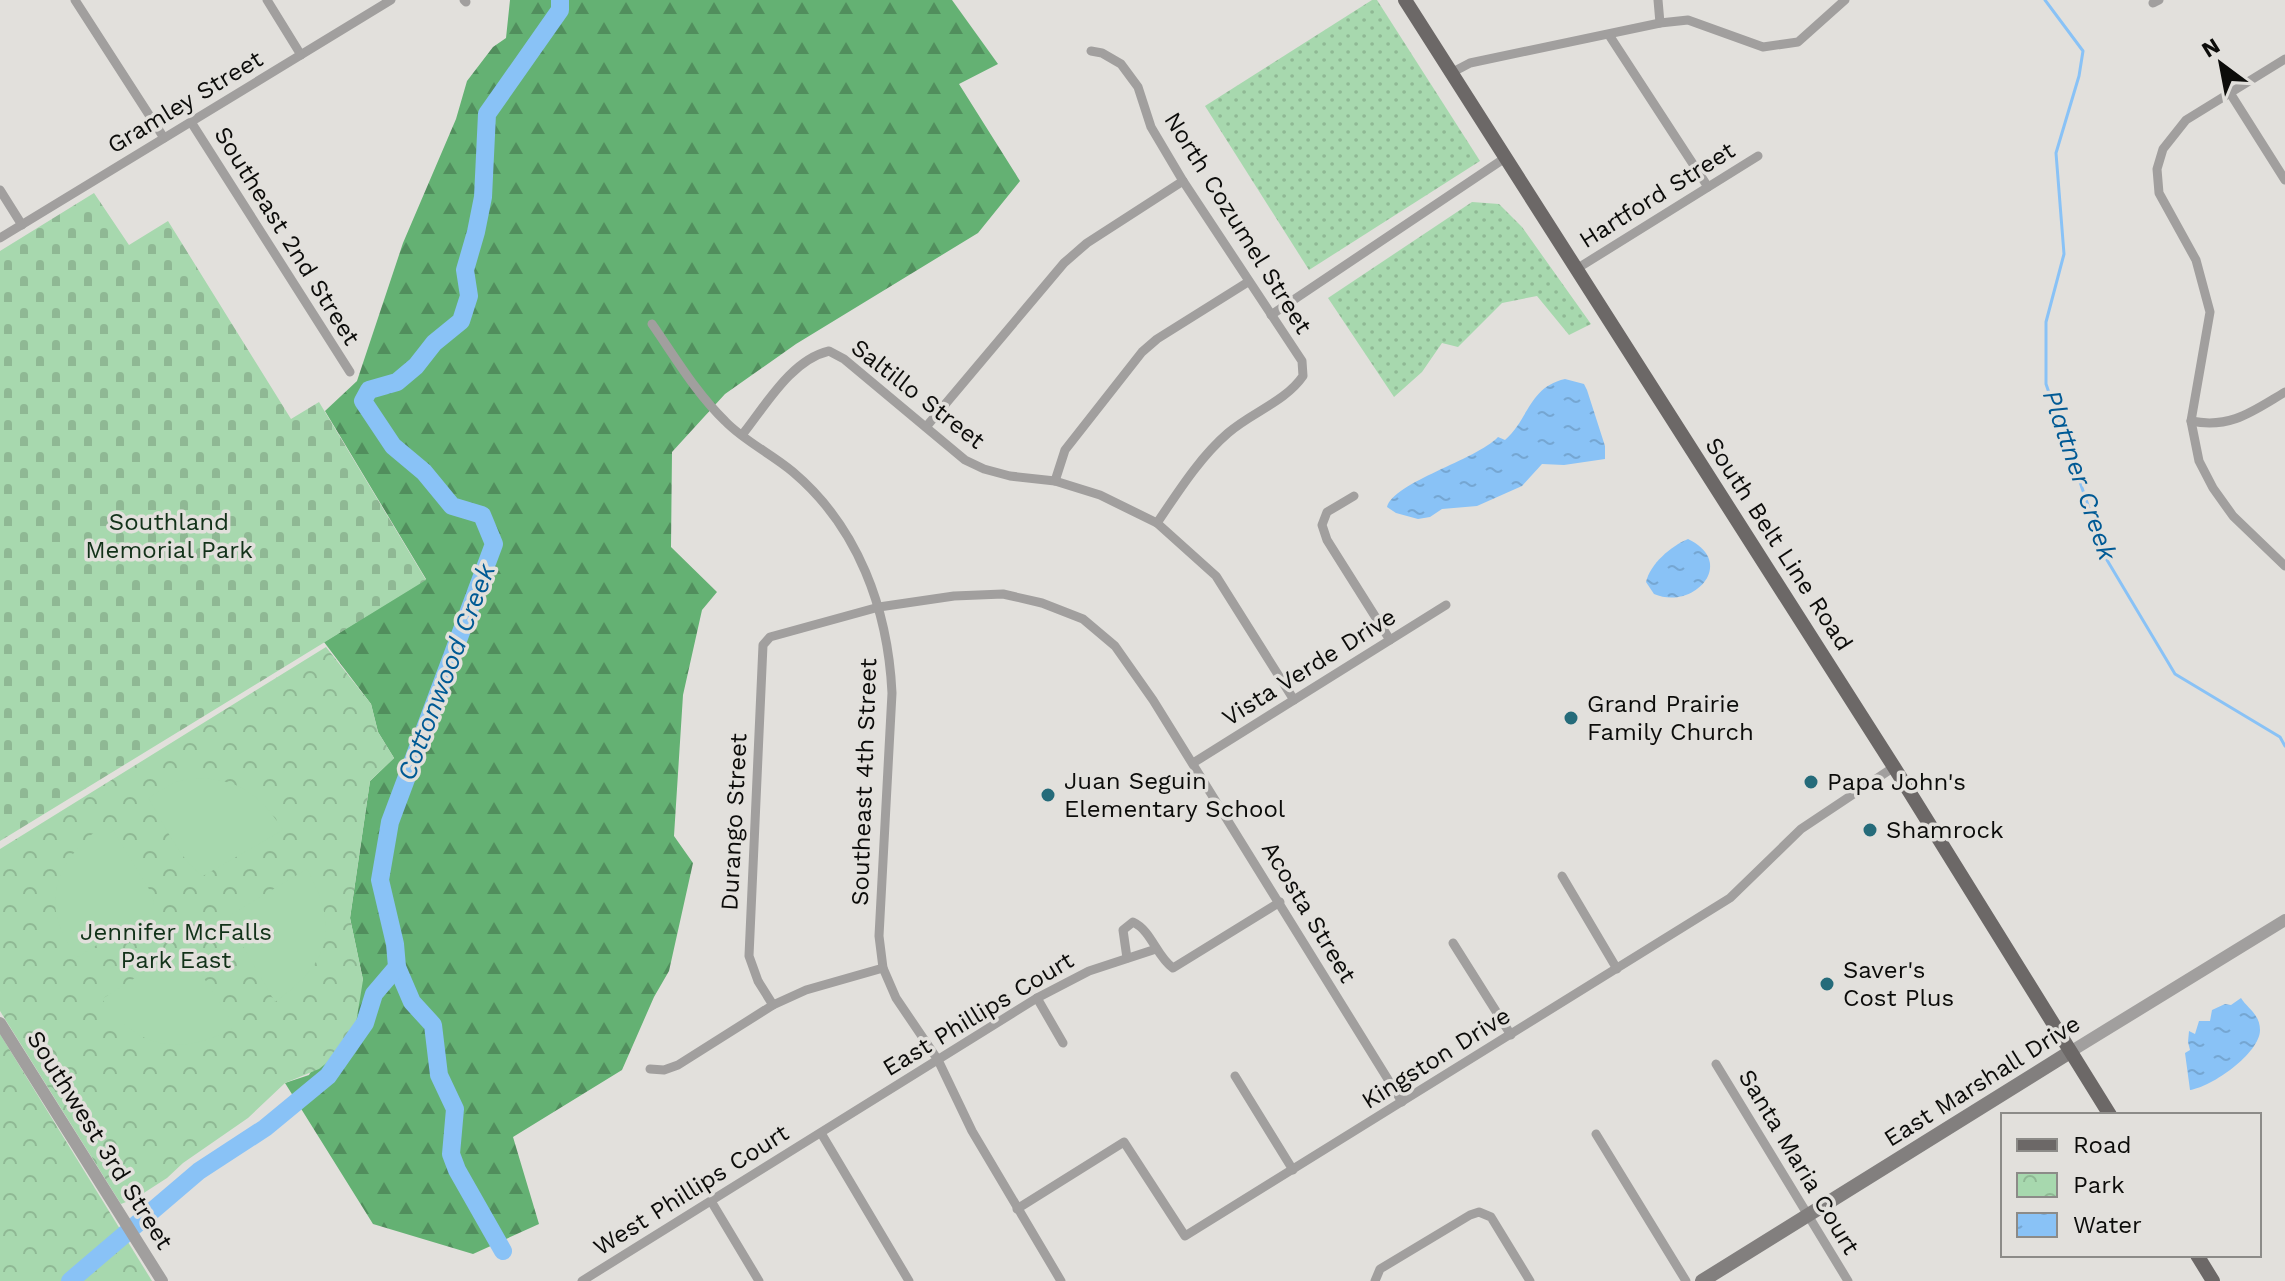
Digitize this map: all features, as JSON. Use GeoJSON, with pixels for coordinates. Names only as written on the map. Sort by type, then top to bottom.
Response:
{"type":"FeatureCollection","features":[{"type":"Feature","properties":{"kind":"main road","name":"South Belt Line Road"},"geometry":{"type":"LineString","coordinates":[[1405,0],[1894,767],[2109,1113]]}},
{"type":"Feature","properties":{"kind":"main road","name":"East Marshall Drive"},"geometry":{"type":"LineString","coordinates":[[1702,1281],[2070,1052]]}},
{"type":"Feature","properties":{"kind":"main road"},"geometry":{"type":"LineString","coordinates":[[2198,1257],[2213,1281]]}},
{"type":"Feature","properties":{"kind":"street"},"geometry":{"type":"LineString","coordinates":[[75,0],[164,138]]}},
{"type":"Feature","properties":{"kind":"street"},"geometry":{"type":"LineString","coordinates":[[267,0],[301,55]]}},
{"type":"Feature","properties":{"kind":"street","name":"Gramley Street"},"geometry":{"type":"LineString","coordinates":[[0,238],[391,0]]}},
{"type":"Feature","properties":{"kind":"street"},"geometry":{"type":"LineString","coordinates":[[1658,0],[1660,23]]}},
{"type":"Feature","properties":{"kind":"street"},"geometry":{"type":"LineString","coordinates":[[1451,73],[1470,63],[1660,23],[1688,20],[1763,47],[1798,42],[1845,0]]}},
{"type":"Feature","properties":{"kind":"street"},"geometry":{"type":"LineString","coordinates":[[1609,35],[1708,187]]}},
{"type":"Feature","properties":{"kind":"street","name":"North Cozumel Street"},"geometry":{"type":"LineString","coordinates":[[1091,51],[1102,53],[1121,64],[1138,87],[1151,127],[1183,181],[1302,361],[1303,376],[1293,390],[1225,435],[1179,489],[1157,523]]}},
{"type":"Feature","properties":{"kind":"street"},"geometry":{"type":"LineString","coordinates":[[2285,59],[2186,120],[2163,149],[2157,169],[2159,193],[2196,260],[2210,312],[2191,421],[2199,461],[2233,516],[2285,566]]}},
{"type":"Feature","properties":{"kind":"street"},"geometry":{"type":"LineString","coordinates":[[2230,93],[2285,180]]}},
{"type":"Feature","properties":{"kind":"street","name":"Southeast 2nd Street"},"geometry":{"type":"LineString","coordinates":[[191,122],[350,372]]}},
{"type":"Feature","properties":{"kind":"street","name":"Hartford Street"},"geometry":{"type":"LineString","coordinates":[[1578,268],[1758,156]]}},
{"type":"Feature","properties":{"kind":"street"},"geometry":{"type":"LineString","coordinates":[[1271,315],[1505,158]]}},
{"type":"Feature","properties":{"kind":"street"},"geometry":{"type":"LineString","coordinates":[[926,427],[1064,263],[1087,243],[1183,181]]}},
{"type":"Feature","properties":{"kind":"street"},"geometry":{"type":"LineString","coordinates":[[0,190],[22,225]]}},
{"type":"Feature","properties":{"kind":"street"},"geometry":{"type":"LineString","coordinates":[[1055,481],[1065,450],[1142,352],[1157,339],[1248,282]]}},
{"type":"Feature","properties":{"kind":"street","name":"Southeast 4th Street"},"geometry":{"type":"LineString","coordinates":[[652,324],[707,402],[727,424],[793,472],[823,501],[846,533],[866,572],[879,607],[890,658],[892,693],[879,936],[883,968],[896,998],[938,1060],[972,1131],[1061,1281]]}},
{"type":"Feature","properties":{"kind":"street","name":"Saltillo Street"},"geometry":{"type":"LineString","coordinates":[[742,435],[797,368],[813,355],[829,351],[844,359],[965,460],[1010,476],[1055,481],[1111,499],[1157,523],[1216,576],[1294,700]]}},
{"type":"Feature","properties":{"kind":"street"},"geometry":{"type":"LineString","coordinates":[[2191,421],[2212,425],[2243,418],[2285,392]]}},
{"type":"Feature","properties":{"kind":"street"},"geometry":{"type":"LineString","coordinates":[[1354,496],[1327,512],[1322,525],[1327,540],[1390,640]]}},
{"type":"Feature","properties":{"kind":"street","name":"Acosta Street"},"geometry":{"type":"LineString","coordinates":[[770,637],[879,607],[954,596],[1003,594],[1042,603],[1083,619],[1115,646],[1193,763],[1402,1102]]}},
{"type":"Feature","properties":{"kind":"street","name":"Vista Verde Drive"},"geometry":{"type":"LineString","coordinates":[[1193,763],[1446,605]]}},
{"type":"Feature","properties":{"kind":"street","name":"Durango Street"},"geometry":{"type":"LineString","coordinates":[[770,637],[763,645],[749,956],[758,981],[773,1005]]}},
{"type":"Feature","properties":{"kind":"street","name":"Kingston Drive"},"geometry":{"type":"LineString","coordinates":[[1017,1209],[1124,1142],[1185,1236],[1730,898],[1801,829],[1894,767]]}},
{"type":"Feature","properties":{"kind":"street"},"geometry":{"type":"LineString","coordinates":[[1562,876],[1617,969]]}},
{"type":"Feature","properties":{"kind":"street"},"geometry":{"type":"LineString","coordinates":[[1127,958],[1123,930],[1133,922],[1143,928],[1164,962],[1173,968],[1280,902]]}},
{"type":"Feature","properties":{"kind":"street","name":"East Marshall Drive"},"geometry":{"type":"LineString","coordinates":[[2070,1052],[2284,921]]}},
{"type":"Feature","properties":{"kind":"street"},"geometry":{"type":"LineString","coordinates":[[1453,943],[1511,1035]]}},
{"type":"Feature","properties":{"kind":"street","name":"East Phillips Court"},"geometry":{"type":"LineString","coordinates":[[821,1133],[1037,998],[1089,971],[1156,949]]}},
{"type":"Feature","properties":{"kind":"street"},"geometry":{"type":"LineString","coordinates":[[650,1069],[664,1070],[678,1065],[773,1005],[806,990],[883,968]]}},
{"type":"Feature","properties":{"kind":"street"},"geometry":{"type":"LineString","coordinates":[[1037,998],[1063,1043]]}},
{"type":"Feature","properties":{"kind":"street","name":"Southwest 3rd Street"},"geometry":{"type":"LineString","coordinates":[[0,1023],[162,1281]]}},
{"type":"Feature","properties":{"kind":"street","name":"Santa Maria Court"},"geometry":{"type":"LineString","coordinates":[[1716,1064],[1848,1281]]}},
{"type":"Feature","properties":{"kind":"street"},"geometry":{"type":"LineString","coordinates":[[1235,1076],[1293,1170]]}},
{"type":"Feature","properties":{"kind":"street"},"geometry":{"type":"LineString","coordinates":[[821,1133],[909,1281]]}},
{"type":"Feature","properties":{"kind":"street","name":"West Phillips Court"},"geometry":{"type":"LineString","coordinates":[[582,1281],[821,1133]]}},
{"type":"Feature","properties":{"kind":"street"},"geometry":{"type":"LineString","coordinates":[[1596,1134],[1686,1281]]}},
{"type":"Feature","properties":{"kind":"street"},"geometry":{"type":"LineString","coordinates":[[711,1201],[759,1281]]}},
{"type":"Feature","properties":{"kind":"street"},"geometry":{"type":"LineString","coordinates":[[1375,1281],[1380,1269],[1479,1212],[1491,1217],[1530,1281]]}},
{"type":"Feature","properties":{"kind":"street"},"geometry":{"type":"LineString","coordinates":[[598,1271],[603,1281]]}},
{"type":"Feature","properties":{"kind":"green space"},"geometry":{"type":"Polygon","coordinates":[[[510,0],[952,0],[998,64],[959,84],[1020,181],[978,233],[796,344],[725,394],[672,452],[671,547],[717,592],[702,610],[683,695],[674,836],[693,863],[669,971],[622,1070],[513,1137],[539,1224],[473,1254],[373,1224],[285,1083],[309,1075],[363,980],[350,918],[370,781],[394,758],[378,732],[371,704],[324,642],[426,579],[325,411],[357,381],[403,243],[456,119],[467,81],[493,47],[506,38],[510,0]]]}},
{"type":"Feature","properties":{"kind":"green space"},"geometry":{"type":"Polygon","coordinates":[[[1372,0],[1377,0],[1480,161],[1309,270],[1205,106],[1372,0]]]}},
{"type":"Feature","properties":{"kind":"green space","name":"Southland Memorial Park"},"geometry":{"type":"Polygon","coordinates":[[[94,193],[129,245],[168,221],[291,419],[319,402],[426,580],[0,841],[0,251],[94,193]]]}},
{"type":"Feature","properties":{"kind":"green space"},"geometry":{"type":"Polygon","coordinates":[[[1472,202],[1499,204],[1522,227],[1591,324],[1569,335],[1537,296],[1502,303],[1458,347],[1442,343],[1422,372],[1394,397],[1328,298],[1472,202]]]}},
{"type":"Feature","properties":{"kind":"green space","name":"Jennifer McFalls Park East"},"geometry":{"type":"Polygon","coordinates":[[[326,647],[371,704],[378,732],[394,758],[370,781],[350,918],[363,980],[353,1042],[319,1069],[285,1083],[248,1118],[183,1163],[167,1178],[121,1204],[0,1011],[0,849],[326,647]]]}},
{"type":"Feature","properties":{"kind":"green space"},"geometry":{"type":"Polygon","coordinates":[[[190,778],[220,781],[244,789],[264,805],[283,830],[203,876],[187,861],[148,798],[173,783],[190,778]]]}},
{"type":"Feature","properties":{"kind":"green space"},"geometry":{"type":"Polygon","coordinates":[[[108,822],[152,894],[154,905],[148,913],[76,958],[58,922],[55,902],[57,888],[61,874],[76,850],[108,822]]]}},
{"type":"Feature","properties":{"kind":"green space"},"geometry":{"type":"Polygon","coordinates":[[[307,869],[324,910],[324,943],[308,973],[275,1002],[228,921],[232,914],[307,869]]]}},
{"type":"Feature","properties":{"kind":"green space"},"geometry":{"type":"Polygon","coordinates":[[[180,949],[188,953],[235,1027],[216,1037],[179,1045],[145,1038],[130,1029],[102,999],[180,949]]]}},
{"type":"Feature","properties":{"kind":"green space"},"geometry":{"type":"Polygon","coordinates":[[[0,1034],[152,1281],[0,1281],[0,1034]]]}},
{"type":"Feature","properties":{"kind":"water"},"geometry":{"type":"Polygon","coordinates":[[[1565,379],[1584,384],[1587,390],[1605,446],[1605,459],[1564,465],[1542,464],[1522,486],[1477,506],[1442,509],[1430,517],[1418,519],[1387,507],[1393,498],[1419,480],[1487,446],[1498,437],[1505,440],[1537,396],[1553,383],[1565,379]]]}},
{"type":"Feature","properties":{"kind":"water"},"geometry":{"type":"Polygon","coordinates":[[[1688,539],[1702,549],[1709,560],[1709,571],[1704,582],[1683,596],[1669,598],[1654,594],[1646,582],[1648,575],[1668,551],[1688,539]]]}},
{"type":"Feature","properties":{"kind":"water"},"geometry":{"type":"Polygon","coordinates":[[[2241,998],[2258,1020],[2258,1039],[2233,1068],[2210,1083],[2190,1090],[2185,1053],[2190,1050],[2189,1031],[2195,1034],[2199,1021],[2210,1021],[2212,1010],[2225,1004],[2231,1005],[2241,998]]]}},
{"type":"Feature","properties":{"kind":"waterway","name":"Cottonwood Creek"},"geometry":{"type":"LineString","coordinates":[[70,1281],[199,1171],[265,1128],[328,1076],[365,1023],[374,994],[397,967],[395,944],[380,880],[390,822],[494,544],[482,515],[452,506],[424,472],[393,446],[363,401],[369,390],[397,382],[416,366],[434,343],[461,321],[469,296],[465,270],[483,197],[487,114],[560,10],[560,0]]}},
{"type":"Feature","properties":{"kind":"waterway","name":"Plattner Creek"},"geometry":{"type":"LineString","coordinates":[[2045,0],[2083,51],[2079,76],[2056,153],[2064,254],[2046,322],[2046,384],[2107,560],[2175,674],[2280,737],[2285,746]]}},
{"type":"Feature","properties":{"kind":"waterway"},"geometry":{"type":"LineString","coordinates":[[397,967],[412,1002],[433,1025],[439,1075],[455,1109],[451,1154],[503,1251]]}},
{"type":"Feature","properties":{"kind":"place","name":"Grand Prairie Family Church"},"geometry":{"type":"Point","coordinates":[1571,718]}},
{"type":"Feature","properties":{"kind":"place","name":"Papa John's"},"geometry":{"type":"Point","coordinates":[1811,782]}},
{"type":"Feature","properties":{"kind":"place","name":"Juan Seguin Elementary School"},"geometry":{"type":"Point","coordinates":[1048,795]}},
{"type":"Feature","properties":{"kind":"place","name":"Shamrock"},"geometry":{"type":"Point","coordinates":[1870,830]}},
{"type":"Feature","properties":{"kind":"place","name":"Saver's Cost Plus"},"geometry":{"type":"Point","coordinates":[1827,984]}}]}
